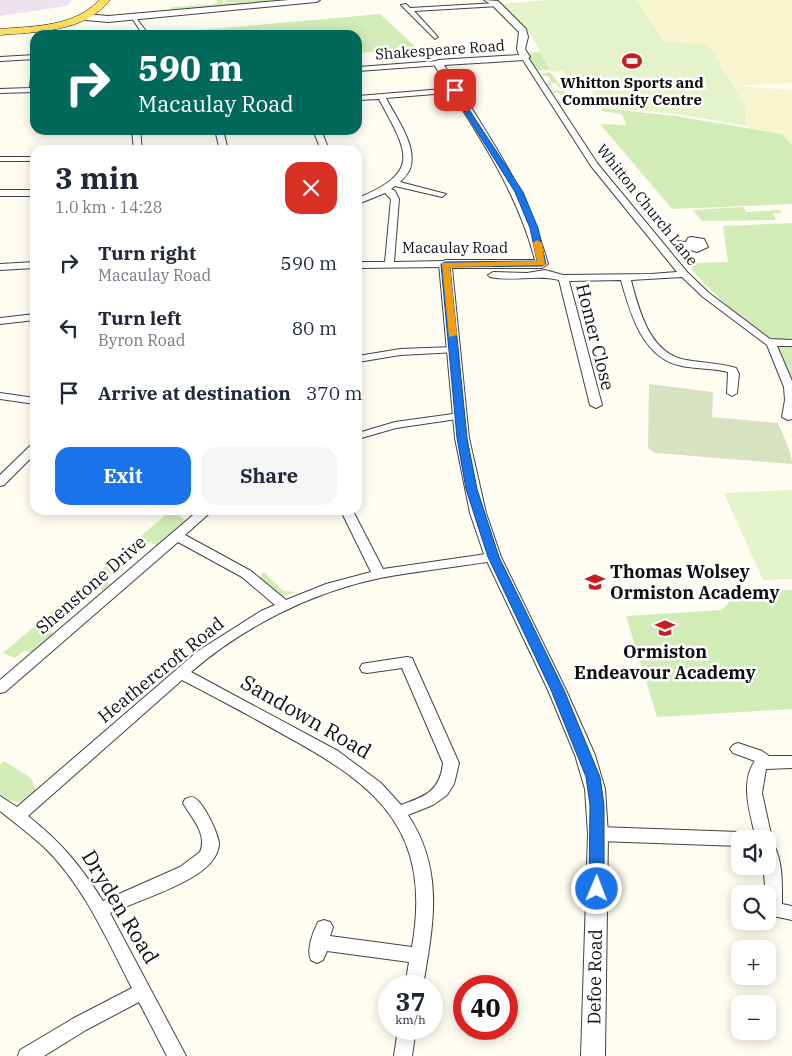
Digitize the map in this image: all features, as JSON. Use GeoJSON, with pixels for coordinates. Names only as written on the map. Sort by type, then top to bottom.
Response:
{"type":"FeatureCollection","features":[{"type":"Feature","properties":{"kind":"main road"},"geometry":{"type":"LineString","coordinates":[[0,33],[59,24],[86,17],[96,11],[105,0]]}},
{"type":"Feature","properties":{"kind":"street"},"geometry":{"type":"LineString","coordinates":[[86,17],[105,19],[316,0]]}},
{"type":"Feature","properties":{"kind":"street","name":"Whitton Church Lane"},"geometry":{"type":"LineString","coordinates":[[488,0],[497,5],[523,32],[524,37],[521,50],[594,164],[684,274],[706,295],[755,334],[772,343]]}},
{"type":"Feature","properties":{"kind":"street"},"geometry":{"type":"LineString","coordinates":[[435,37],[406,7],[497,5]]}},
{"type":"Feature","properties":{"kind":"street"},"geometry":{"type":"LineString","coordinates":[[132,16],[142,30]]}},
{"type":"Feature","properties":{"kind":"street"},"geometry":{"type":"LineString","coordinates":[[0,59],[30,56]]}},
{"type":"Feature","properties":{"kind":"street","name":"Shakespeare Road"},"geometry":{"type":"LineString","coordinates":[[362,69],[525,57]]}},
{"type":"Feature","properties":{"kind":"street"},"geometry":{"type":"LineString","coordinates":[[438,64],[519,192],[534,228],[543,268]]}},
{"type":"Feature","properties":{"kind":"street"},"geometry":{"type":"LineString","coordinates":[[0,91],[30,90]]}},
{"type":"Feature","properties":{"kind":"street"},"geometry":{"type":"LineString","coordinates":[[362,98],[455,90]]}},
{"type":"Feature","properties":{"kind":"street"},"geometry":{"type":"LineString","coordinates":[[362,199],[392,183],[406,169],[409,153],[381,96]]}},
{"type":"Feature","properties":{"kind":"street"},"geometry":{"type":"LineString","coordinates":[[0,159],[30,159]]}},
{"type":"Feature","properties":{"kind":"street"},"geometry":{"type":"LineString","coordinates":[[392,183],[442,194]]}},
{"type":"Feature","properties":{"kind":"street"},"geometry":{"type":"LineString","coordinates":[[384,189],[392,193],[395,199],[389,265]]}},
{"type":"Feature","properties":{"kind":"street"},"geometry":{"type":"LineString","coordinates":[[0,193],[30,193]]}},
{"type":"Feature","properties":{"kind":"street"},"geometry":{"type":"LineString","coordinates":[[676,244],[690,245]]}},
{"type":"Feature","properties":{"kind":"street","name":"Macaulay Road"},"geometry":{"type":"LineString","coordinates":[[362,265],[445,264],[543,268],[563,278],[684,274]]}},
{"type":"Feature","properties":{"kind":"street","name":"Defoe Road"},"geometry":{"type":"LineString","coordinates":[[445,264],[460,416],[472,489],[494,557],[586,755],[596,789],[598,834],[593,1056]]}},
{"type":"Feature","properties":{"kind":"street"},"geometry":{"type":"LineString","coordinates":[[0,266],[30,265]]}},
{"type":"Feature","properties":{"kind":"street","name":"Macaulay Road"},"geometry":{"type":"LineString","coordinates":[[493,275],[528,276],[543,268]]}},
{"type":"Feature","properties":{"kind":"street"},"geometry":{"type":"LineString","coordinates":[[625,277],[634,311],[656,350],[682,363],[732,370],[732,392]]}},
{"type":"Feature","properties":{"kind":"street","name":"Homer Close"},"geometry":{"type":"LineString","coordinates":[[563,278],[596,405]]}},
{"type":"Feature","properties":{"kind":"street"},"geometry":{"type":"LineString","coordinates":[[0,321],[30,318]]}},
{"type":"Feature","properties":{"kind":"street"},"geometry":{"type":"LineString","coordinates":[[788,417],[791,400],[789,387],[772,343],[792,343]]}},
{"type":"Feature","properties":{"kind":"street"},"geometry":{"type":"LineString","coordinates":[[362,358],[400,352],[453,350]]}},
{"type":"Feature","properties":{"kind":"street"},"geometry":{"type":"LineString","coordinates":[[0,396],[30,400]]}},
{"type":"Feature","properties":{"kind":"street"},"geometry":{"type":"LineString","coordinates":[[362,435],[395,424],[460,416]]}},
{"type":"Feature","properties":{"kind":"street"},"geometry":{"type":"LineString","coordinates":[[0,482],[30,452]]}},
{"type":"Feature","properties":{"kind":"street","name":"Shenstone Drive"},"geometry":{"type":"LineString","coordinates":[[0,688],[201,515]]}},
{"type":"Feature","properties":{"kind":"street"},"geometry":{"type":"LineString","coordinates":[[349,515],[379,574]]}},
{"type":"Feature","properties":{"kind":"street"},"geometry":{"type":"LineString","coordinates":[[177,536],[244,570],[258,580],[284,605]]}},
{"type":"Feature","properties":{"kind":"street","name":"Heathercroft Road"},"geometry":{"type":"LineString","coordinates":[[18,815],[222,641],[284,605],[331,587],[379,574],[494,557]]}},
{"type":"Feature","properties":{"kind":"street"},"geometry":{"type":"LineString","coordinates":[[367,668],[407,662],[451,763],[449,780],[438,795],[399,812]]}},
{"type":"Feature","properties":{"kind":"street","name":"Sandown Road"},"geometry":{"type":"LineString","coordinates":[[182,674],[347,763],[373,783],[399,812],[418,854],[425,886],[425,912],[415,975]]}},
{"type":"Feature","properties":{"kind":"street"},"geometry":{"type":"LineString","coordinates":[[738,749],[757,755],[766,762]]}},
{"type":"Feature","properties":{"kind":"street"},"geometry":{"type":"LineString","coordinates":[[762,830],[754,793],[759,766],[766,762],[792,762]]}},
{"type":"Feature","properties":{"kind":"street","name":"Dryden Road"},"geometry":{"type":"LineString","coordinates":[[0,802],[18,815],[67,860],[100,910],[177,1056]]}},
{"type":"Feature","properties":{"kind":"street"},"geometry":{"type":"LineString","coordinates":[[100,910],[186,872],[204,860],[209,854],[211,841],[206,827],[191,803]]}},
{"type":"Feature","properties":{"kind":"street"},"geometry":{"type":"LineString","coordinates":[[598,834],[731,839]]}},
{"type":"Feature","properties":{"kind":"street"},"geometry":{"type":"LineString","coordinates":[[776,910],[792,913]]}},
{"type":"Feature","properties":{"kind":"street"},"geometry":{"type":"LineString","coordinates":[[320,941],[418,956]]}},
{"type":"Feature","properties":{"kind":"street"},"geometry":{"type":"LineString","coordinates":[[27,1056],[80,1024],[144,991]]}},
{"type":"Feature","properties":{"kind":"street"},"geometry":{"type":"LineString","coordinates":[[403,1056],[405,1040]]}},
{"type":"Feature","properties":{"kind":"shaded area"},"geometry":{"type":"Polygon","coordinates":[[[0,0],[72,0],[67,6],[0,16],[0,0]]]}},
{"type":"Feature","properties":{"kind":"shaded area"},"geometry":{"type":"Polygon","coordinates":[[[637,0],[792,0],[792,83],[740,86],[792,90],[792,145],[781,134],[748,129],[745,106],[664,42],[637,0]]]}},
{"type":"Feature","properties":{"kind":"green space"},"geometry":{"type":"Polygon","coordinates":[[[217,0],[223,0],[222,5],[223,3],[240,3],[225,2],[225,0],[287,0],[168,11],[172,7],[217,4],[217,0]]]}},
{"type":"Feature","properties":{"kind":"green space","name":"Whitton Sports and Community Centre"},"geometry":{"type":"Polygon","coordinates":[[[550,0],[637,0],[664,42],[708,44],[745,106],[747,126],[677,114],[601,107],[587,81],[571,81],[563,71],[551,72],[529,31],[500,4],[550,0]]]}},
{"type":"Feature","properties":{"kind":"green space"},"geometry":{"type":"Polygon","coordinates":[[[380,14],[417,48],[362,53],[362,30],[201,30],[380,14]]]}},
{"type":"Feature","properties":{"kind":"green space"},"geometry":{"type":"Polygon","coordinates":[[[540,52],[550,70],[536,70],[526,53],[540,52]]]}},
{"type":"Feature","properties":{"kind":"green space"},"geometry":{"type":"Polygon","coordinates":[[[550,72],[576,106],[560,106],[556,101],[564,100],[559,93],[551,93],[548,90],[562,91],[556,83],[551,83],[552,86],[546,86],[545,83],[552,82],[548,76],[538,74],[550,72]]]}},
{"type":"Feature","properties":{"kind":"green space"},"geometry":{"type":"Polygon","coordinates":[[[602,108],[675,116],[782,134],[792,145],[792,204],[672,209],[600,124],[626,125],[622,114],[601,111],[602,108]]]}},
{"type":"Feature","properties":{"kind":"green space"},"geometry":{"type":"Polygon","coordinates":[[[743,207],[746,212],[779,210],[782,213],[773,213],[776,220],[702,221],[693,210],[743,207]]]}},
{"type":"Feature","properties":{"kind":"green space"},"geometry":{"type":"Polygon","coordinates":[[[792,223],[792,340],[776,341],[743,320],[688,265],[689,263],[728,262],[723,226],[792,223]]]}},
{"type":"Feature","properties":{"kind":"green space"},"geometry":{"type":"Polygon","coordinates":[[[792,345],[792,389],[776,349],[781,346],[792,345]]]}},
{"type":"Feature","properties":{"kind":"green space"},"geometry":{"type":"Polygon","coordinates":[[[649,384],[713,392],[712,417],[778,423],[789,449],[792,464],[655,453],[648,448],[649,384]]]}},
{"type":"Feature","properties":{"kind":"green space"},"geometry":{"type":"Polygon","coordinates":[[[792,490],[792,579],[763,580],[724,493],[792,490]]]}},
{"type":"Feature","properties":{"kind":"green space"},"geometry":{"type":"Polygon","coordinates":[[[166,515],[179,515],[188,522],[160,547],[150,542],[146,546],[135,541],[166,515]]]}},
{"type":"Feature","properties":{"kind":"green space"},"geometry":{"type":"Polygon","coordinates":[[[131,544],[142,549],[105,581],[115,586],[108,592],[86,582],[131,544]]]}},
{"type":"Feature","properties":{"kind":"green space"},"geometry":{"type":"Polygon","coordinates":[[[264,572],[283,591],[295,592],[282,597],[259,577],[264,572]]]}},
{"type":"Feature","properties":{"kind":"green space"},"geometry":{"type":"Polygon","coordinates":[[[82,586],[104,595],[92,592],[79,603],[68,598],[82,586]]]}},
{"type":"Feature","properties":{"kind":"green space"},"geometry":{"type":"Polygon","coordinates":[[[792,590],[792,709],[657,717],[626,616],[722,610],[738,592],[792,590]]]}},
{"type":"Feature","properties":{"kind":"green space"},"geometry":{"type":"Polygon","coordinates":[[[66,599],[77,605],[50,627],[39,622],[66,599]]]}},
{"type":"Feature","properties":{"kind":"green space"},"geometry":{"type":"Polygon","coordinates":[[[38,623],[57,636],[35,655],[25,650],[15,658],[3,653],[38,623]]]}},
{"type":"Feature","properties":{"kind":"green space"},"geometry":{"type":"Polygon","coordinates":[[[4,761],[31,778],[37,792],[20,802],[11,801],[0,795],[0,765],[4,761]]]}},
{"type":"Feature","properties":{"kind":"slow traffic"},"geometry":{"type":"LineString","coordinates":[[452,335],[445,264],[542,264],[537,243]]}},
{"type":"Feature","properties":{"kind":"place","name":"Whitton Sports and Community Centre"},"geometry":{"type":"Point","coordinates":[632,61]}},
{"type":"Feature","properties":{"kind":"place","name":"Thomas Wolsey Ormiston Academy"},"geometry":{"type":"Point","coordinates":[595,582]}},
{"type":"Feature","properties":{"kind":"place","name":"Ormiston Endeavour Academy"},"geometry":{"type":"Point","coordinates":[665,628]}},
{"type":"Feature","properties":{"kind":"route"},"geometry":{"type":"LineString","coordinates":[[455,90],[519,192],[534,228],[542,264],[445,264],[462,438],[472,489],[478,513],[494,557],[557,690],[586,755],[593,777],[597,805],[597,889]]}}]}
